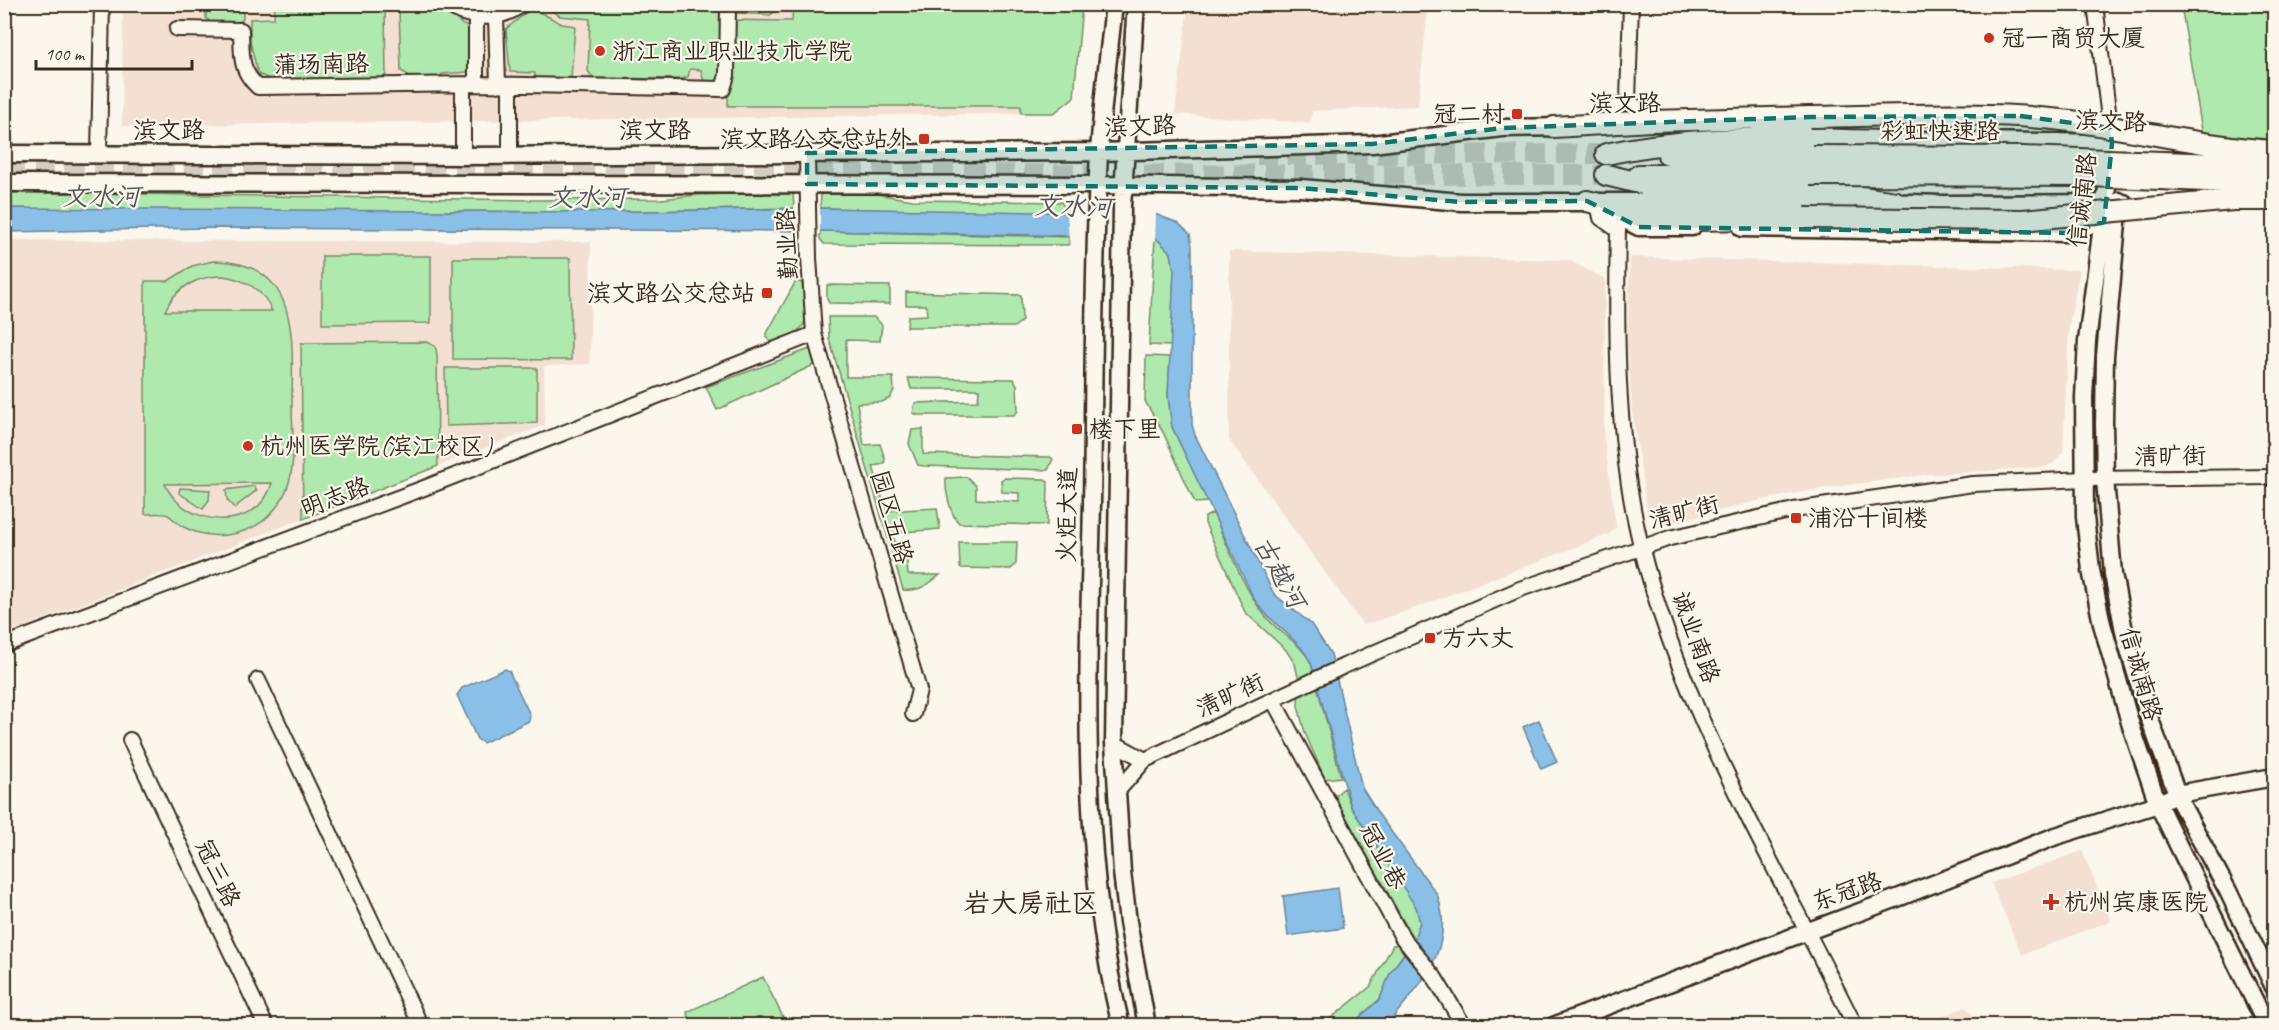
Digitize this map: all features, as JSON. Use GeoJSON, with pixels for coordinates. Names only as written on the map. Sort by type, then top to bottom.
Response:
{"type":"FeatureCollection","features":[{"type":"Feature","properties":{"kind":"highway"},"geometry":{"type":"LineString","coordinates":[[1554,128],[1651,121],[1810,117],[2020,116],[2274,152]]}},
{"type":"Feature","properties":{"kind":"highway","name":"彩虹快速路"},"geometry":{"type":"LineString","coordinates":[[1922,141],[1694,141],[1643,146],[1606,154],[2274,184]]}},
{"type":"Feature","properties":{"kind":"highway","name":"彩虹快速路"},"geometry":{"type":"LineString","coordinates":[[1896,202],[1821,191],[1664,189],[1606,175],[2023,157],[2274,166]]}},
{"type":"Feature","properties":{"kind":"highway"},"geometry":{"type":"LineString","coordinates":[[1593,204],[1640,214],[1695,219],[2023,219],[2233,200],[2274,201]]}},
{"type":"Feature","properties":{"kind":"main road","name":"火炬大道"},"geometry":{"type":"LineString","coordinates":[[1114,4],[1099,152],[1095,245],[1089,798],[1102,927],[1121,1026]]}},
{"type":"Feature","properties":{"kind":"main road"},"geometry":{"type":"LineString","coordinates":[[1136,4],[1122,206],[1114,743],[1116,793],[1128,922],[1147,1026]]}},
{"type":"Feature","properties":{"kind":"main road","name":"滨文路"},"geometry":{"type":"LineString","coordinates":[[4,154],[463,156],[1099,152],[1126,149],[1372,144],[1502,128],[1787,128],[1922,141],[2112,143],[2274,152]]}},
{"type":"Feature","properties":{"kind":"main road","name":"信诚南路"},"geometry":{"type":"LineString","coordinates":[[2112,143],[2112,211],[2105,356],[2105,479],[2114,574],[2125,636],[2149,717],[2178,798],[2228,891],[2274,987]]}},
{"type":"Feature","properties":{"kind":"main road"},"geometry":{"type":"LineString","coordinates":[[4,183],[808,191],[1098,185],[1301,188],[1461,202],[1593,204],[1896,202],[2112,211],[2146,204],[2274,209]]}},
{"type":"Feature","properties":{"kind":"main road"},"geometry":{"type":"LineString","coordinates":[[1593,204],[1639,227],[2068,233],[2112,211]]}},
{"type":"Feature","properties":{"kind":"main road","name":"信诚南路"},"geometry":{"type":"LineString","coordinates":[[2112,211],[2087,341],[2084,396],[2085,479],[2091,570],[2102,624],[2131,726],[2158,804],[2267,1026]]}},
{"type":"Feature","properties":{"kind":"main road"},"geometry":{"type":"LineString","coordinates":[[1089,648],[1104,643],[1115,649]]}},
{"type":"Feature","properties":{"kind":"main road","name":"东冠路"},"geometry":{"type":"LineString","coordinates":[[1553,1026],[1900,897],[2056,836],[2178,798],[2274,777]]}},
{"type":"Feature","properties":{"kind":"main road","name":"东冠路"},"geometry":{"type":"LineString","coordinates":[[2178,798],[2274,788]]}},
{"type":"Feature","properties":{"kind":"street"},"geometry":{"type":"LineString","coordinates":[[99,154],[102,4]]}},
{"type":"Feature","properties":{"kind":"street"},"geometry":{"type":"LineString","coordinates":[[447,4],[465,14],[476,16],[496,16],[513,12],[522,4]]}},
{"type":"Feature","properties":{"kind":"street"},"geometry":{"type":"LineString","coordinates":[[469,84],[723,89],[727,75],[728,4]]}},
{"type":"Feature","properties":{"kind":"street"},"geometry":{"type":"LineString","coordinates":[[1631,4],[1628,100],[1651,121]]}},
{"type":"Feature","properties":{"kind":"street"},"geometry":{"type":"LineString","coordinates":[[2095,4],[2112,143]]}},
{"type":"Feature","properties":{"kind":"street"},"geometry":{"type":"LineString","coordinates":[[463,156],[476,16]]}},
{"type":"Feature","properties":{"kind":"street"},"geometry":{"type":"LineString","coordinates":[[496,16],[510,155]]}},
{"type":"Feature","properties":{"kind":"street","name":"蒲场南路"},"geometry":{"type":"LineString","coordinates":[[177,29],[241,30],[242,62],[246,77],[258,87],[469,84]]}},
{"type":"Feature","properties":{"kind":"street"},"geometry":{"type":"LineString","coordinates":[[1606,123],[1616,107],[1628,100]]}},
{"type":"Feature","properties":{"kind":"street","name":"勤业路"},"geometry":{"type":"LineString","coordinates":[[807,153],[814,334]]}},
{"type":"Feature","properties":{"kind":"street"},"geometry":{"type":"LineString","coordinates":[[1593,204],[1601,218],[1618,230],[1634,224]]}},
{"type":"Feature","properties":{"kind":"street","name":"诚业南路"},"geometry":{"type":"LineString","coordinates":[[1618,230],[1616,352],[1625,459],[1642,546],[1688,686],[1759,838],[1808,930],[1855,1026]]}},
{"type":"Feature","properties":{"kind":"street","name":"明志路"},"geometry":{"type":"LineString","coordinates":[[4,645],[424,488],[814,334]]}},
{"type":"Feature","properties":{"kind":"street","name":"园区五路"},"geometry":{"type":"LineString","coordinates":[[814,334],[919,690],[913,714]]}},
{"type":"Feature","properties":{"kind":"street","name":"清旷街"},"geometry":{"type":"LineString","coordinates":[[1116,793],[1145,760],[1344,666],[1520,589],[1642,546],[1794,510],[1874,496],[1973,484],[2085,479],[2274,477]]}},
{"type":"Feature","properties":{"kind":"street"},"geometry":{"type":"LineString","coordinates":[[258,680],[421,1026]]}},
{"type":"Feature","properties":{"kind":"street","name":"冠业巷"},"geometry":{"type":"LineString","coordinates":[[1273,700],[1396,927],[1435,978],[1464,1026]]}},
{"type":"Feature","properties":{"kind":"street","name":"冠三路"},"geometry":{"type":"LineString","coordinates":[[130,740],[266,1026]]}},
{"type":"Feature","properties":{"kind":"street"},"geometry":{"type":"LineString","coordinates":[[1114,743],[1145,760]]}},
{"type":"Feature","properties":{"kind":"highlighted area"},"geometry":{"type":"Polygon","coordinates":[[[2020,116],[2110,128],[2112,143],[2104,222],[2068,233],[1639,227],[1587,201],[1461,202],[1301,188],[807,184],[807,153],[1372,144],[1502,128],[1810,117],[2020,116]]]}},
{"type":"Feature","properties":{"kind":"shaded area","name":"浙江商业职业技术学院"},"geometry":{"type":"Polygon","coordinates":[[[123,5],[1082,5],[1074,97],[1054,113],[122,126],[123,5]]]}},
{"type":"Feature","properties":{"kind":"shaded area"},"geometry":{"type":"Polygon","coordinates":[[[1188,5],[1428,5],[1418,106],[1312,111],[1311,123],[1175,114],[1188,5]]]}},
{"type":"Feature","properties":{"kind":"shaded area","name":"杭州医学院(滨江校区)"},"geometry":{"type":"Polygon","coordinates":[[[5,240],[591,242],[590,364],[544,366],[545,425],[5,634],[5,240]]]}},
{"type":"Feature","properties":{"kind":"shaded area"},"geometry":{"type":"Polygon","coordinates":[[[1229,251],[1568,260],[1605,279],[1604,437],[1616,527],[1610,534],[1405,612],[1363,625],[1229,440],[1229,251]]]}},
{"type":"Feature","properties":{"kind":"shaded area"},"geometry":{"type":"Polygon","coordinates":[[[1630,257],[2080,270],[2069,325],[2063,452],[2054,463],[2046,467],[1924,475],[1826,488],[1766,499],[1666,524],[1655,520],[1647,511],[1632,411],[1627,342],[1630,257]]]}},
{"type":"Feature","properties":{"kind":"shaded area","name":"杭州宾康医院"},"geometry":{"type":"Polygon","coordinates":[[[2082,851],[2111,921],[2022,955],[1991,883],[2082,851]]]}},
{"type":"Feature","properties":{"kind":"shaded area"},"geometry":{"type":"Polygon","coordinates":[[[1965,1007],[1971,1012],[1977,1025],[1923,1025],[1965,1007]]]}},
{"type":"Feature","properties":{"kind":"green space"},"geometry":{"type":"Polygon","coordinates":[[[793,4],[1082,5],[1074,97],[1054,113],[1021,113],[1021,106],[728,106],[729,20],[792,21],[793,4]]]}},
{"type":"Feature","properties":{"kind":"green space"},"geometry":{"type":"Polygon","coordinates":[[[206,5],[243,5],[243,19],[238,23],[210,22],[206,18],[206,5]]]}},
{"type":"Feature","properties":{"kind":"green space"},"geometry":{"type":"Polygon","coordinates":[[[275,5],[397,5],[385,9],[386,75],[379,80],[287,81],[283,77],[281,66],[274,67],[274,81],[258,74],[250,42],[250,19],[274,18],[275,5]]]}},
{"type":"Feature","properties":{"kind":"green space"},"geometry":{"type":"Polygon","coordinates":[[[406,5],[440,5],[463,25],[472,27],[470,68],[467,72],[442,74],[440,78],[415,79],[401,71],[399,10],[406,5]]]}},
{"type":"Feature","properties":{"kind":"green space"},"geometry":{"type":"Polygon","coordinates":[[[542,5],[722,5],[724,69],[715,83],[704,82],[701,70],[690,69],[688,77],[681,79],[593,78],[588,71],[590,19],[560,16],[542,5]]]}},
{"type":"Feature","properties":{"kind":"green space"},"geometry":{"type":"Polygon","coordinates":[[[734,5],[777,5],[777,10],[770,15],[737,13],[734,12],[734,5]]]}},
{"type":"Feature","properties":{"kind":"green space"},"geometry":{"type":"Polygon","coordinates":[[[2181,5],[2274,5],[2274,139],[2203,136],[2181,5]]]}},
{"type":"Feature","properties":{"kind":"green space"},"geometry":{"type":"Polygon","coordinates":[[[532,8],[562,24],[575,26],[571,78],[535,78],[535,73],[510,72],[506,29],[532,8]]]}},
{"type":"Feature","properties":{"kind":"green space"},"geometry":{"type":"Polygon","coordinates":[[[5,192],[536,200],[661,199],[697,195],[793,192],[794,208],[593,212],[5,209],[5,192]]]}},
{"type":"Feature","properties":{"kind":"green space"},"geometry":{"type":"Polygon","coordinates":[[[821,194],[876,194],[913,200],[1061,202],[1069,214],[820,208],[821,194]]]}},
{"type":"Feature","properties":{"kind":"green space"},"geometry":{"type":"Polygon","coordinates":[[[820,231],[1069,237],[1069,245],[824,244],[820,239],[820,231]]]}},
{"type":"Feature","properties":{"kind":"green space"},"geometry":{"type":"Polygon","coordinates":[[[1155,237],[1171,253],[1174,271],[1171,346],[1149,345],[1155,237]]]}},
{"type":"Feature","properties":{"kind":"green space"},"geometry":{"type":"Polygon","coordinates":[[[322,256],[431,256],[431,323],[322,324],[322,256]]]}},
{"type":"Feature","properties":{"kind":"green space"},"geometry":{"type":"Polygon","coordinates":[[[453,258],[570,258],[571,360],[453,359],[453,258]]]}},
{"type":"Feature","properties":{"kind":"green space"},"geometry":{"type":"Polygon","coordinates":[[[213,261],[242,265],[263,275],[278,290],[286,309],[291,332],[293,449],[292,471],[286,491],[279,504],[264,520],[251,528],[229,535],[213,535],[189,530],[166,514],[145,514],[145,281],[168,281],[192,266],[213,261]],[[223,276],[205,278],[188,284],[175,295],[165,311],[272,311],[259,291],[246,283],[223,276]],[[272,483],[165,484],[174,499],[188,510],[220,519],[237,517],[252,511],[264,499],[272,483]]]}},
{"type":"Feature","properties":{"kind":"green space"},"geometry":{"type":"Polygon","coordinates":[[[796,281],[802,283],[806,317],[804,323],[794,333],[771,344],[766,335],[796,281]]]}},
{"type":"Feature","properties":{"kind":"green space"},"geometry":{"type":"Polygon","coordinates":[[[827,285],[890,286],[890,304],[829,303],[827,285]]]}},
{"type":"Feature","properties":{"kind":"green space"},"geometry":{"type":"Polygon","coordinates":[[[906,292],[1021,295],[1022,321],[1014,327],[907,327],[908,316],[927,315],[926,305],[906,305],[906,292]]]}},
{"type":"Feature","properties":{"kind":"green space"},"geometry":{"type":"Polygon","coordinates":[[[828,317],[874,317],[882,325],[880,341],[846,340],[846,377],[893,377],[894,390],[890,398],[882,402],[857,403],[864,445],[880,444],[885,459],[884,464],[873,466],[886,511],[937,508],[940,529],[892,533],[896,545],[906,545],[908,575],[940,575],[919,589],[903,590],[829,338],[828,317]]]}},
{"type":"Feature","properties":{"kind":"green space"},"geometry":{"type":"Polygon","coordinates":[[[426,342],[435,346],[437,354],[438,466],[303,519],[301,343],[426,342]]]}},
{"type":"Feature","properties":{"kind":"green space"},"geometry":{"type":"Polygon","coordinates":[[[810,349],[816,364],[717,410],[706,387],[810,349]]]}},
{"type":"Feature","properties":{"kind":"green space"},"geometry":{"type":"Polygon","coordinates":[[[1146,356],[1170,357],[1168,396],[1172,427],[1208,502],[1195,503],[1163,432],[1145,401],[1146,356]]]}},
{"type":"Feature","properties":{"kind":"green space"},"geometry":{"type":"Polygon","coordinates":[[[445,368],[537,368],[537,423],[446,426],[445,368]]]}},
{"type":"Feature","properties":{"kind":"green space"},"geometry":{"type":"Polygon","coordinates":[[[908,378],[1014,379],[1017,385],[1018,411],[1014,415],[918,415],[913,413],[915,403],[978,401],[979,389],[911,389],[908,378]]]}},
{"type":"Feature","properties":{"kind":"green space"},"geometry":{"type":"Polygon","coordinates":[[[923,429],[923,454],[1050,457],[1053,459],[1048,470],[918,465],[909,444],[912,430],[923,429]]]}},
{"type":"Feature","properties":{"kind":"green space"},"geometry":{"type":"Polygon","coordinates":[[[967,477],[976,486],[976,499],[1019,502],[1019,493],[1002,492],[1001,480],[1004,478],[1045,479],[1048,482],[1047,525],[959,523],[949,502],[946,478],[967,477]]]}},
{"type":"Feature","properties":{"kind":"green space"},"geometry":{"type":"Polygon","coordinates":[[[254,486],[257,490],[234,508],[227,500],[226,490],[254,486]]]}},
{"type":"Feature","properties":{"kind":"green space"},"geometry":{"type":"Polygon","coordinates":[[[180,488],[210,490],[209,500],[203,509],[179,493],[180,488]]]}},
{"type":"Feature","properties":{"kind":"green space"},"geometry":{"type":"Polygon","coordinates":[[[1213,513],[1235,564],[1255,602],[1269,620],[1301,649],[1311,663],[1341,777],[1325,779],[1305,733],[1298,706],[1299,681],[1295,664],[1286,650],[1245,612],[1205,523],[1205,517],[1213,513]]]}},
{"type":"Feature","properties":{"kind":"green space"},"geometry":{"type":"Polygon","coordinates":[[[959,542],[1017,542],[1016,564],[1011,569],[960,568],[959,542]]]}},
{"type":"Feature","properties":{"kind":"green space"},"geometry":{"type":"Polygon","coordinates":[[[1344,788],[1351,807],[1416,906],[1420,922],[1414,940],[1337,801],[1336,795],[1344,788]]]}},
{"type":"Feature","properties":{"kind":"green space"},"geometry":{"type":"Polygon","coordinates":[[[1401,944],[1407,949],[1390,973],[1380,999],[1351,1025],[1321,1026],[1370,987],[1393,945],[1401,944]]]}},
{"type":"Feature","properties":{"kind":"green space"},"geometry":{"type":"Polygon","coordinates":[[[763,977],[787,1025],[693,1025],[687,1012],[763,977]]]}},
{"type":"Feature","properties":{"kind":"water"},"geometry":{"type":"Polygon","coordinates":[[[4,208],[593,212],[820,208],[1155,214],[1178,223],[1190,234],[1192,247],[1192,425],[1195,435],[1274,594],[1311,624],[1331,654],[1362,788],[1437,894],[1442,914],[1442,933],[1432,966],[1387,1025],[1351,1025],[1380,999],[1390,973],[1414,940],[1420,922],[1416,907],[1351,807],[1311,663],[1299,646],[1254,599],[1172,427],[1168,396],[1174,271],[1171,253],[1155,237],[820,231],[207,228],[5,232],[4,208]]]}},
{"type":"Feature","properties":{"kind":"water"},"geometry":{"type":"Polygon","coordinates":[[[505,669],[509,671],[530,715],[529,721],[483,743],[477,739],[457,695],[462,688],[505,669]]]}},
{"type":"Feature","properties":{"kind":"water"},"geometry":{"type":"Polygon","coordinates":[[[1539,720],[1557,762],[1541,769],[1523,727],[1539,720]]]}},
{"type":"Feature","properties":{"kind":"water"},"geometry":{"type":"Polygon","coordinates":[[[1338,888],[1343,928],[1288,936],[1283,896],[1338,888]]]}},
{"type":"Feature","properties":{"kind":"pier"},"geometry":{"type":"Polygon","coordinates":[[[794,205],[820,205],[820,234],[794,234],[794,205]]]}},
{"type":"Feature","properties":{"kind":"pier"},"geometry":{"type":"Polygon","coordinates":[[[1067,211],[1156,211],[1155,241],[1069,240],[1067,211]]]}},
{"type":"Feature","properties":{"kind":"tunnel"},"geometry":{"type":"LineString","coordinates":[[1257,155],[1606,154]]}},
{"type":"Feature","properties":{"kind":"tunnel"},"geometry":{"type":"LineString","coordinates":[[4,173],[1606,175]]}},
{"type":"Feature","properties":{"kind":"place","name":"冠一商贸大厦"},"geometry":{"type":"Point","coordinates":[1989,38]}},
{"type":"Feature","properties":{"kind":"place","name":"浙江商业职业技术学院"},"geometry":{"type":"Point","coordinates":[600,51]}},
{"type":"Feature","properties":{"kind":"place","name":"冠二村"},"geometry":{"type":"Point","coordinates":[1517,114]}},
{"type":"Feature","properties":{"kind":"place","name":"滨文路公交总站外"},"geometry":{"type":"Point","coordinates":[924,139]}},
{"type":"Feature","properties":{"kind":"place","name":"滨文路公交总站"},"geometry":{"type":"Point","coordinates":[767,293]}},
{"type":"Feature","properties":{"kind":"place","name":"楼下里"},"geometry":{"type":"Point","coordinates":[1077,429]}},
{"type":"Feature","properties":{"kind":"place","name":"杭州医学院(滨江校区)"},"geometry":{"type":"Point","coordinates":[248,446]}},
{"type":"Feature","properties":{"kind":"place","name":"浦沿十间楼"},"geometry":{"type":"Point","coordinates":[1796,518]}},
{"type":"Feature","properties":{"kind":"place","name":"方六丈"},"geometry":{"type":"Point","coordinates":[1430,638]}},
{"type":"Feature","properties":{"kind":"place","name":"杭州宾康医院"},"geometry":{"type":"Point","coordinates":[2051,902]}},
{"type":"Feature","properties":{"kind":"district","name":"岩大房社区"},"geometry":{"type":"Point","coordinates":[1031,903]}},
{"type":"Feature","properties":{"kind":"water label","name":"文水河"},"geometry":{"type":"Point","coordinates":[101,196]}},
{"type":"Feature","properties":{"kind":"water label","name":"文水河"},"geometry":{"type":"Point","coordinates":[587,197]}},
{"type":"Feature","properties":{"kind":"water label","name":"文水河"},"geometry":{"type":"Point","coordinates":[1073,206]}},
{"type":"Feature","properties":{"kind":"water label","name":"古越河"},"geometry":{"type":"Point","coordinates":[1280,572]}}]}
